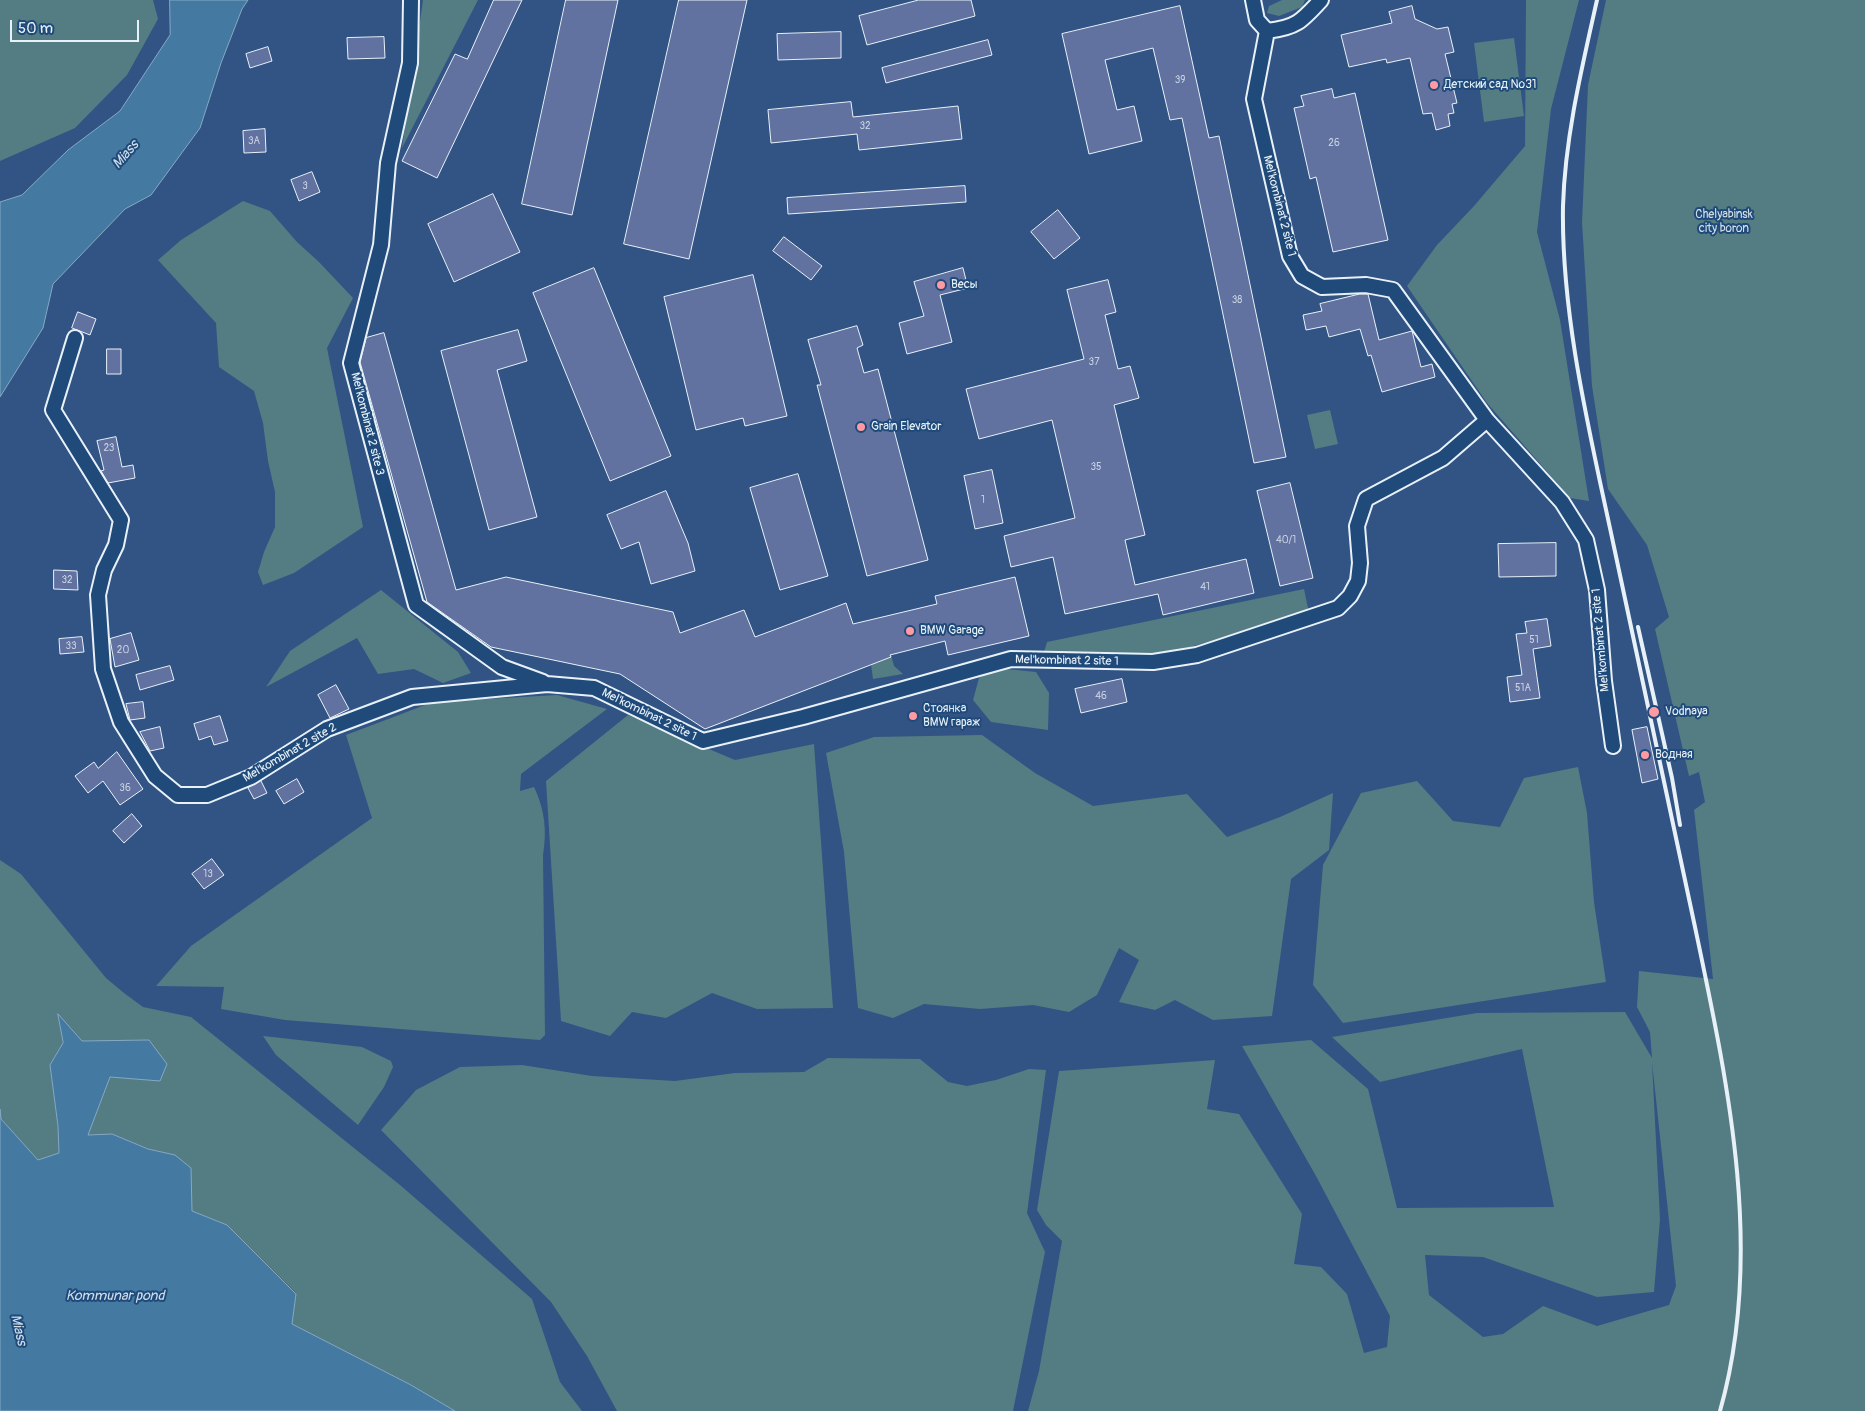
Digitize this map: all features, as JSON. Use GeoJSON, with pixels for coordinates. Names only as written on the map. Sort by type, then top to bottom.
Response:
{"type":"FeatureCollection","features":[{"type":"Feature","properties":{"kind":"street","name":"Mel'kombinat 2 site 3"},"geometry":{"type":"LineString","coordinates":[[410,0],[410,64],[388,163],[381,244],[352,363],[416,605],[502,667],[547,684]]}},
{"type":"Feature","properties":{"kind":"street"},"geometry":{"type":"LineString","coordinates":[[1253,0],[1257,20],[1268,31],[1289,29],[1307,16],[1321,0]]}},
{"type":"Feature","properties":{"kind":"street","name":"Mel'kombinat 2 site 1"},"geometry":{"type":"LineString","coordinates":[[1268,31],[1254,98],[1290,256],[1302,276],[1322,287],[1366,285],[1393,290],[1487,420],[1562,502],[1586,540],[1597,590],[1604,681],[1613,746]]}},
{"type":"Feature","properties":{"kind":"street","name":"Mel'kombinat 2 site 2"},"geometry":{"type":"LineString","coordinates":[[75,338],[53,410],[121,520],[116,546],[104,570],[98,595],[103,669],[121,722],[154,776],[178,795],[207,795],[252,777],[327,729],[412,697],[547,684]]}},
{"type":"Feature","properties":{"kind":"street","name":"Mel'kombinat 2 site 1"},"geometry":{"type":"LineString","coordinates":[[547,684],[594,688],[703,741],[802,718],[1011,659],[1154,662],[1197,655],[1338,608],[1350,596],[1358,581],[1360,564],[1357,526],[1366,499],[1443,458],[1487,420]]}},
{"type":"Feature","properties":{"kind":"green space"},"geometry":{"type":"Polygon","coordinates":[[[0,0],[153,0],[158,19],[127,75],[75,128],[0,161],[0,0]]]}},
{"type":"Feature","properties":{"kind":"green space"},"geometry":{"type":"Polygon","coordinates":[[[423,0],[478,0],[402,148],[423,0]]]}},
{"type":"Feature","properties":{"kind":"green space"},"geometry":{"type":"Polygon","coordinates":[[[1282,0],[1305,0],[1302,7],[1279,16],[1267,13],[1269,6],[1282,0]]]}},
{"type":"Feature","properties":{"kind":"green space"},"geometry":{"type":"Polygon","coordinates":[[[1526,0],[1579,0],[1551,109],[1537,232],[1560,320],[1589,501],[1570,498],[1487,403],[1407,286],[1437,245],[1474,206],[1525,146],[1526,0]]]}},
{"type":"Feature","properties":{"kind":"green space","name":"Chelyabinsk city boron"},"geometry":{"type":"Polygon","coordinates":[[[1606,0],[1865,0],[1865,1411],[1028,1411],[1039,1371],[1062,1241],[1046,1225],[1037,1210],[1059,1071],[1215,1060],[1207,1109],[1239,1114],[1302,1214],[1294,1264],[1321,1267],[1347,1294],[1364,1353],[1387,1347],[1390,1316],[1316,1176],[1242,1046],[1311,1040],[1368,1089],[1397,1208],[1554,1207],[1522,1049],[1380,1082],[1332,1037],[1477,1013],[1625,1012],[1652,1058],[1650,1032],[1637,1007],[1639,971],[1713,979],[1694,810],[1705,802],[1699,772],[1689,776],[1655,629],[1669,617],[1647,545],[1608,489],[1592,386],[1582,222],[1588,85],[1606,0]],[[1652,1062],[1660,1219],[1654,1292],[1597,1297],[1483,1257],[1425,1255],[1429,1295],[1483,1337],[1503,1334],[1543,1306],[1597,1326],[1669,1305],[1676,1286],[1652,1062]]]}},
{"type":"Feature","properties":{"kind":"green space"},"geometry":{"type":"Polygon","coordinates":[[[1514,38],[1524,116],[1484,122],[1474,43],[1514,38]]]}},
{"type":"Feature","properties":{"kind":"green space"},"geometry":{"type":"Polygon","coordinates":[[[243,201],[270,211],[297,242],[353,298],[327,348],[363,527],[294,573],[263,585],[258,572],[275,527],[275,492],[268,461],[263,423],[254,391],[219,367],[216,323],[158,260],[181,240],[243,201]]]}},
{"type":"Feature","properties":{"kind":"green space"},"geometry":{"type":"Polygon","coordinates":[[[1330,410],[1338,444],[1315,449],[1307,415],[1330,410]]]}},
{"type":"Feature","properties":{"kind":"green space"},"geometry":{"type":"Polygon","coordinates":[[[1304,589],[1309,613],[1162,655],[1044,652],[1047,642],[1304,589]]]}},
{"type":"Feature","properties":{"kind":"green space"},"geometry":{"type":"Polygon","coordinates":[[[381,590],[458,652],[471,673],[443,683],[414,669],[378,674],[357,638],[266,687],[290,651],[381,590]]]}},
{"type":"Feature","properties":{"kind":"green space"},"geometry":{"type":"Polygon","coordinates":[[[889,648],[894,666],[903,674],[873,679],[871,664],[889,648]]]}},
{"type":"Feature","properties":{"kind":"green space"},"geometry":{"type":"Polygon","coordinates":[[[997,668],[1036,672],[1049,693],[1048,730],[991,722],[973,700],[979,678],[997,668]]]}},
{"type":"Feature","properties":{"kind":"green space"},"geometry":{"type":"Polygon","coordinates":[[[557,695],[607,709],[521,774],[520,791],[534,787],[541,804],[545,829],[543,855],[545,1035],[540,1040],[285,1020],[221,1009],[224,987],[156,986],[191,946],[372,818],[346,735],[433,702],[557,695]]]}},
{"type":"Feature","properties":{"kind":"green space"},"geometry":{"type":"Polygon","coordinates":[[[628,715],[735,760],[814,744],[833,1008],[757,1009],[712,993],[666,1018],[632,1012],[610,1036],[561,1021],[546,781],[628,715]]]}},
{"type":"Feature","properties":{"kind":"green space"},"geometry":{"type":"Polygon","coordinates":[[[982,735],[1035,773],[1093,806],[1187,794],[1227,837],[1280,817],[1333,793],[1329,850],[1291,879],[1272,1016],[1213,1020],[1175,1000],[1155,1010],[1119,1002],[1139,960],[1119,948],[1097,995],[1069,1012],[1033,1005],[980,1009],[924,1004],[893,1018],[858,1008],[844,852],[826,753],[874,737],[982,735]]]}},
{"type":"Feature","properties":{"kind":"green space"},"geometry":{"type":"Polygon","coordinates":[[[1578,767],[1587,813],[1594,902],[1606,982],[1343,1023],[1313,985],[1323,865],[1361,793],[1417,781],[1453,821],[1500,827],[1524,778],[1578,767]]]}},
{"type":"Feature","properties":{"kind":"green space"},"geometry":{"type":"Polygon","coordinates":[[[0,860],[21,874],[106,978],[124,993],[143,1007],[191,1017],[400,1185],[532,1299],[560,1382],[582,1411],[455,1411],[411,1385],[292,1324],[296,1293],[227,1225],[192,1211],[175,1155],[148,1149],[112,1134],[87,1135],[110,1077],[149,1040],[82,1042],[58,1015],[63,1043],[50,1065],[58,1126],[59,1153],[38,1160],[1,1119],[0,860]]]}},
{"type":"Feature","properties":{"kind":"green space"},"geometry":{"type":"Polygon","coordinates":[[[263,1036],[362,1047],[391,1061],[393,1067],[384,1087],[358,1125],[276,1055],[263,1036]]]}},
{"type":"Feature","properties":{"kind":"green space"},"geometry":{"type":"Polygon","coordinates":[[[828,1058],[920,1059],[948,1082],[967,1086],[996,1080],[1029,1069],[1046,1070],[1027,1213],[1045,1252],[1013,1411],[617,1411],[587,1356],[551,1302],[381,1130],[416,1090],[460,1067],[522,1065],[592,1076],[675,1081],[735,1073],[804,1072],[828,1058]]]}},
{"type":"Feature","properties":{"kind":"water","name":"Miass"},"geometry":{"type":"Polygon","coordinates":[[[170,0],[248,0],[242,9],[221,63],[200,128],[151,195],[125,209],[53,284],[43,328],[0,397],[0,202],[22,195],[68,150],[120,111],[170,35],[170,0]]]}},
{"type":"Feature","properties":{"kind":"water","name":"Kommunar pond"},"geometry":{"type":"Polygon","coordinates":[[[58,1014],[82,1041],[149,1040],[167,1064],[160,1081],[110,1077],[88,1135],[112,1134],[148,1149],[175,1155],[191,1168],[192,1211],[227,1225],[296,1294],[292,1324],[411,1385],[455,1411],[0,1411],[0,1109],[1,1119],[38,1160],[59,1153],[58,1126],[50,1065],[63,1043],[58,1014]]]}},
{"type":"Feature","properties":{"kind":"building"},"geometry":{"type":"Polygon","coordinates":[[[494,0],[522,0],[437,178],[402,161],[455,54],[467,59],[494,0]]]}},
{"type":"Feature","properties":{"kind":"building"},"geometry":{"type":"Polygon","coordinates":[[[566,0],[618,0],[572,215],[522,204],[566,0]]]}},
{"type":"Feature","properties":{"kind":"building"},"geometry":{"type":"Polygon","coordinates":[[[679,0],[747,0],[689,259],[624,244],[679,0]]]}},
{"type":"Feature","properties":{"kind":"building"},"geometry":{"type":"Polygon","coordinates":[[[919,0],[971,0],[975,16],[867,45],[859,16],[919,0]]]}},
{"type":"Feature","properties":{"kind":"building"},"geometry":{"type":"Polygon","coordinates":[[[1180,6],[1209,138],[1219,136],[1286,457],[1254,463],[1182,118],[1170,120],[1153,48],[1105,60],[1117,110],[1134,106],[1142,141],[1089,154],[1062,34],[1180,6]]]}},
{"type":"Feature","properties":{"kind":"building","name":"Детский сад №31"},"geometry":{"type":"Polygon","coordinates":[[[1412,6],[1415,19],[1437,29],[1448,27],[1454,52],[1445,54],[1457,103],[1452,104],[1454,113],[1448,114],[1450,126],[1436,130],[1432,113],[1423,114],[1410,58],[1387,63],[1386,59],[1349,67],[1341,35],[1392,23],[1389,12],[1412,6]]]}},
{"type":"Feature","properties":{"kind":"building"},"geometry":{"type":"Polygon","coordinates":[[[841,32],[841,58],[778,60],[777,34],[841,32]]]}},
{"type":"Feature","properties":{"kind":"building"},"geometry":{"type":"Polygon","coordinates":[[[384,37],[385,58],[348,59],[347,38],[384,37]]]}},
{"type":"Feature","properties":{"kind":"building"},"geometry":{"type":"Polygon","coordinates":[[[988,40],[992,55],[886,83],[882,68],[988,40]]]}},
{"type":"Feature","properties":{"kind":"building"},"geometry":{"type":"Polygon","coordinates":[[[268,47],[272,61],[250,68],[246,54],[268,47]]]}},
{"type":"Feature","properties":{"kind":"building"},"geometry":{"type":"Polygon","coordinates":[[[1332,89],[1334,98],[1355,93],[1388,240],[1333,252],[1316,177],[1310,179],[1294,108],[1304,106],[1301,96],[1332,89]]]}},
{"type":"Feature","properties":{"kind":"building"},"geometry":{"type":"Polygon","coordinates":[[[851,102],[853,117],[958,106],[962,139],[859,150],[857,134],[771,143],[768,110],[851,102]]]}},
{"type":"Feature","properties":{"kind":"building"},"geometry":{"type":"Polygon","coordinates":[[[265,129],[266,152],[244,153],[243,131],[265,129]]]}},
{"type":"Feature","properties":{"kind":"building"},"geometry":{"type":"Polygon","coordinates":[[[312,172],[320,192],[299,201],[291,180],[312,172]]]}},
{"type":"Feature","properties":{"kind":"building"},"geometry":{"type":"Polygon","coordinates":[[[965,186],[966,202],[788,214],[787,198],[965,186]]]}},
{"type":"Feature","properties":{"kind":"building"},"geometry":{"type":"Polygon","coordinates":[[[493,194],[520,252],[454,282],[428,224],[493,194]]]}},
{"type":"Feature","properties":{"kind":"building"},"geometry":{"type":"Polygon","coordinates":[[[1058,210],[1080,238],[1054,259],[1031,232],[1058,210]]]}},
{"type":"Feature","properties":{"kind":"building"},"geometry":{"type":"Polygon","coordinates":[[[784,237],[822,266],[811,280],[773,251],[784,237]]]}},
{"type":"Feature","properties":{"kind":"building"},"geometry":{"type":"Polygon","coordinates":[[[594,268],[671,456],[610,481],[533,293],[594,268]]]}},
{"type":"Feature","properties":{"kind":"building"},"geometry":{"type":"Polygon","coordinates":[[[963,268],[968,288],[940,295],[952,342],[907,354],[899,323],[924,316],[914,282],[963,268]]]}},
{"type":"Feature","properties":{"kind":"building"},"geometry":{"type":"Polygon","coordinates":[[[753,275],[787,416],[745,426],[743,418],[696,430],[664,297],[753,275]]]}},
{"type":"Feature","properties":{"kind":"building"},"geometry":{"type":"Polygon","coordinates":[[[1108,280],[1116,312],[1105,315],[1118,369],[1130,366],[1139,398],[1114,405],[1145,535],[1125,540],[1135,585],[1246,559],[1254,593],[1163,615],[1158,594],[1065,614],[1053,557],[1011,567],[1004,536],[1075,518],[1052,420],[979,439],[966,389],[1084,359],[1067,290],[1108,280]]]}},
{"type":"Feature","properties":{"kind":"building"},"geometry":{"type":"Polygon","coordinates":[[[1360,294],[1368,294],[1379,340],[1412,331],[1421,367],[1432,364],[1435,377],[1382,392],[1371,355],[1368,356],[1360,329],[1329,337],[1326,326],[1306,330],[1303,315],[1322,311],[1320,304],[1360,294]]]}},
{"type":"Feature","properties":{"kind":"building"},"geometry":{"type":"Polygon","coordinates":[[[78,312],[96,319],[90,335],[72,328],[78,312]]]}},
{"type":"Feature","properties":{"kind":"building","name":"Grain Elevator"},"geometry":{"type":"Polygon","coordinates":[[[857,326],[863,345],[857,348],[864,373],[878,369],[928,560],[867,576],[817,385],[821,385],[808,340],[857,326]]]}},
{"type":"Feature","properties":{"kind":"building"},"geometry":{"type":"Polygon","coordinates":[[[518,330],[527,361],[497,370],[537,517],[489,530],[441,351],[518,330]]]}},
{"type":"Feature","properties":{"kind":"building"},"geometry":{"type":"Polygon","coordinates":[[[384,333],[456,590],[506,577],[673,612],[680,633],[744,610],[755,637],[846,603],[853,624],[937,604],[935,596],[1015,577],[1029,636],[948,655],[945,641],[890,655],[891,657],[705,729],[620,674],[491,647],[427,602],[360,362],[366,338],[384,333]]]}},
{"type":"Feature","properties":{"kind":"building"},"geometry":{"type":"Polygon","coordinates":[[[107,349],[121,349],[121,374],[107,374],[107,349]]]}},
{"type":"Feature","properties":{"kind":"building"},"geometry":{"type":"Polygon","coordinates":[[[116,437],[122,467],[133,465],[135,478],[108,483],[101,471],[104,470],[97,441],[116,437]]]}},
{"type":"Feature","properties":{"kind":"building"},"geometry":{"type":"Polygon","coordinates":[[[992,470],[1003,523],[975,529],[964,476],[992,470]]]}},
{"type":"Feature","properties":{"kind":"building"},"geometry":{"type":"Polygon","coordinates":[[[798,474],[828,576],[780,590],[750,488],[798,474]]]}},
{"type":"Feature","properties":{"kind":"building"},"geometry":{"type":"Polygon","coordinates":[[[1290,483],[1313,578],[1280,586],[1257,491],[1290,483]]]}},
{"type":"Feature","properties":{"kind":"building"},"geometry":{"type":"Polygon","coordinates":[[[666,491],[688,543],[695,571],[651,584],[639,542],[621,549],[607,515],[666,491]]]}},
{"type":"Feature","properties":{"kind":"building"},"geometry":{"type":"Polygon","coordinates":[[[1556,543],[1556,576],[1499,577],[1498,544],[1556,543]]]}},
{"type":"Feature","properties":{"kind":"building"},"geometry":{"type":"Polygon","coordinates":[[[54,570],[77,571],[78,590],[54,589],[54,570]]]}},
{"type":"Feature","properties":{"kind":"building"},"geometry":{"type":"Polygon","coordinates":[[[1547,619],[1551,646],[1533,649],[1540,698],[1510,702],[1507,677],[1522,675],[1516,634],[1527,633],[1525,622],[1547,619]]]}},
{"type":"Feature","properties":{"kind":"building"},"geometry":{"type":"Polygon","coordinates":[[[131,633],[139,660],[115,667],[110,639],[131,633]]]}},
{"type":"Feature","properties":{"kind":"building"},"geometry":{"type":"Polygon","coordinates":[[[82,637],[84,652],[60,654],[59,639],[82,637]]]}},
{"type":"Feature","properties":{"kind":"building"},"geometry":{"type":"Polygon","coordinates":[[[170,666],[174,680],[140,690],[136,675],[170,666]]]}},
{"type":"Feature","properties":{"kind":"building"},"geometry":{"type":"Polygon","coordinates":[[[1122,679],[1127,702],[1081,713],[1075,689],[1122,679]]]}},
{"type":"Feature","properties":{"kind":"building"},"geometry":{"type":"Polygon","coordinates":[[[336,685],[349,709],[330,718],[318,695],[336,685]]]}},
{"type":"Feature","properties":{"kind":"building"},"geometry":{"type":"Polygon","coordinates":[[[143,702],[145,718],[130,720],[126,704],[143,702]]]}},
{"type":"Feature","properties":{"kind":"building"},"geometry":{"type":"Polygon","coordinates":[[[220,716],[228,741],[214,745],[211,736],[199,740],[194,724],[220,716]]]}},
{"type":"Feature","properties":{"kind":"building"},"geometry":{"type":"Polygon","coordinates":[[[160,727],[164,748],[150,751],[140,732],[160,727]]]}},
{"type":"Feature","properties":{"kind":"building","name":"Водная"},"geometry":{"type":"Polygon","coordinates":[[[1647,727],[1658,779],[1642,783],[1632,730],[1647,727]]]}},
{"type":"Feature","properties":{"kind":"building"},"geometry":{"type":"Polygon","coordinates":[[[117,752],[143,789],[120,805],[103,781],[88,793],[75,776],[94,762],[98,768],[117,752]]]}},
{"type":"Feature","properties":{"kind":"building"},"geometry":{"type":"Polygon","coordinates":[[[297,779],[304,792],[284,804],[276,791],[297,779]]]}},
{"type":"Feature","properties":{"kind":"building"},"geometry":{"type":"Polygon","coordinates":[[[261,781],[267,793],[254,799],[248,788],[261,781]]]}},
{"type":"Feature","properties":{"kind":"building"},"geometry":{"type":"Polygon","coordinates":[[[132,814],[142,826],[124,843],[113,831],[132,814]]]}},
{"type":"Feature","properties":{"kind":"building"},"geometry":{"type":"Polygon","coordinates":[[[212,859],[224,875],[204,889],[192,874],[212,859]]]}},
{"type":"Feature","properties":{"kind":"railway"},"geometry":{"type":"LineString","coordinates":[[1597,0],[1575,102],[1564,180],[1564,248],[1567,291],[1572,334],[1587,421],[1707,986],[1729,1107],[1737,1169],[1741,1230],[1740,1291],[1733,1351],[1720,1411]]}},
{"type":"Feature","properties":{"kind":"railway"},"geometry":{"type":"LineString","coordinates":[[1638,627],[1672,778],[1680,825]]}},
{"type":"Feature","properties":{"kind":"place","name":"Детский сад №31"},"geometry":{"type":"Point","coordinates":[1434,85]}},
{"type":"Feature","properties":{"kind":"place","name":"Весы"},"geometry":{"type":"Point","coordinates":[941,285]}},
{"type":"Feature","properties":{"kind":"place","name":"Grain Elevator"},"geometry":{"type":"Point","coordinates":[861,427]}},
{"type":"Feature","properties":{"kind":"place","name":"BMW Garage"},"geometry":{"type":"Point","coordinates":[910,631]}},
{"type":"Feature","properties":{"kind":"place","name":"Vodnaya"},"geometry":{"type":"Point","coordinates":[1654,712]}},
{"type":"Feature","properties":{"kind":"place","name":"Стоянка BMW гараж"},"geometry":{"type":"Point","coordinates":[913,716]}},
{"type":"Feature","properties":{"kind":"place","name":"Водная"},"geometry":{"type":"Point","coordinates":[1645,755]}}]}
